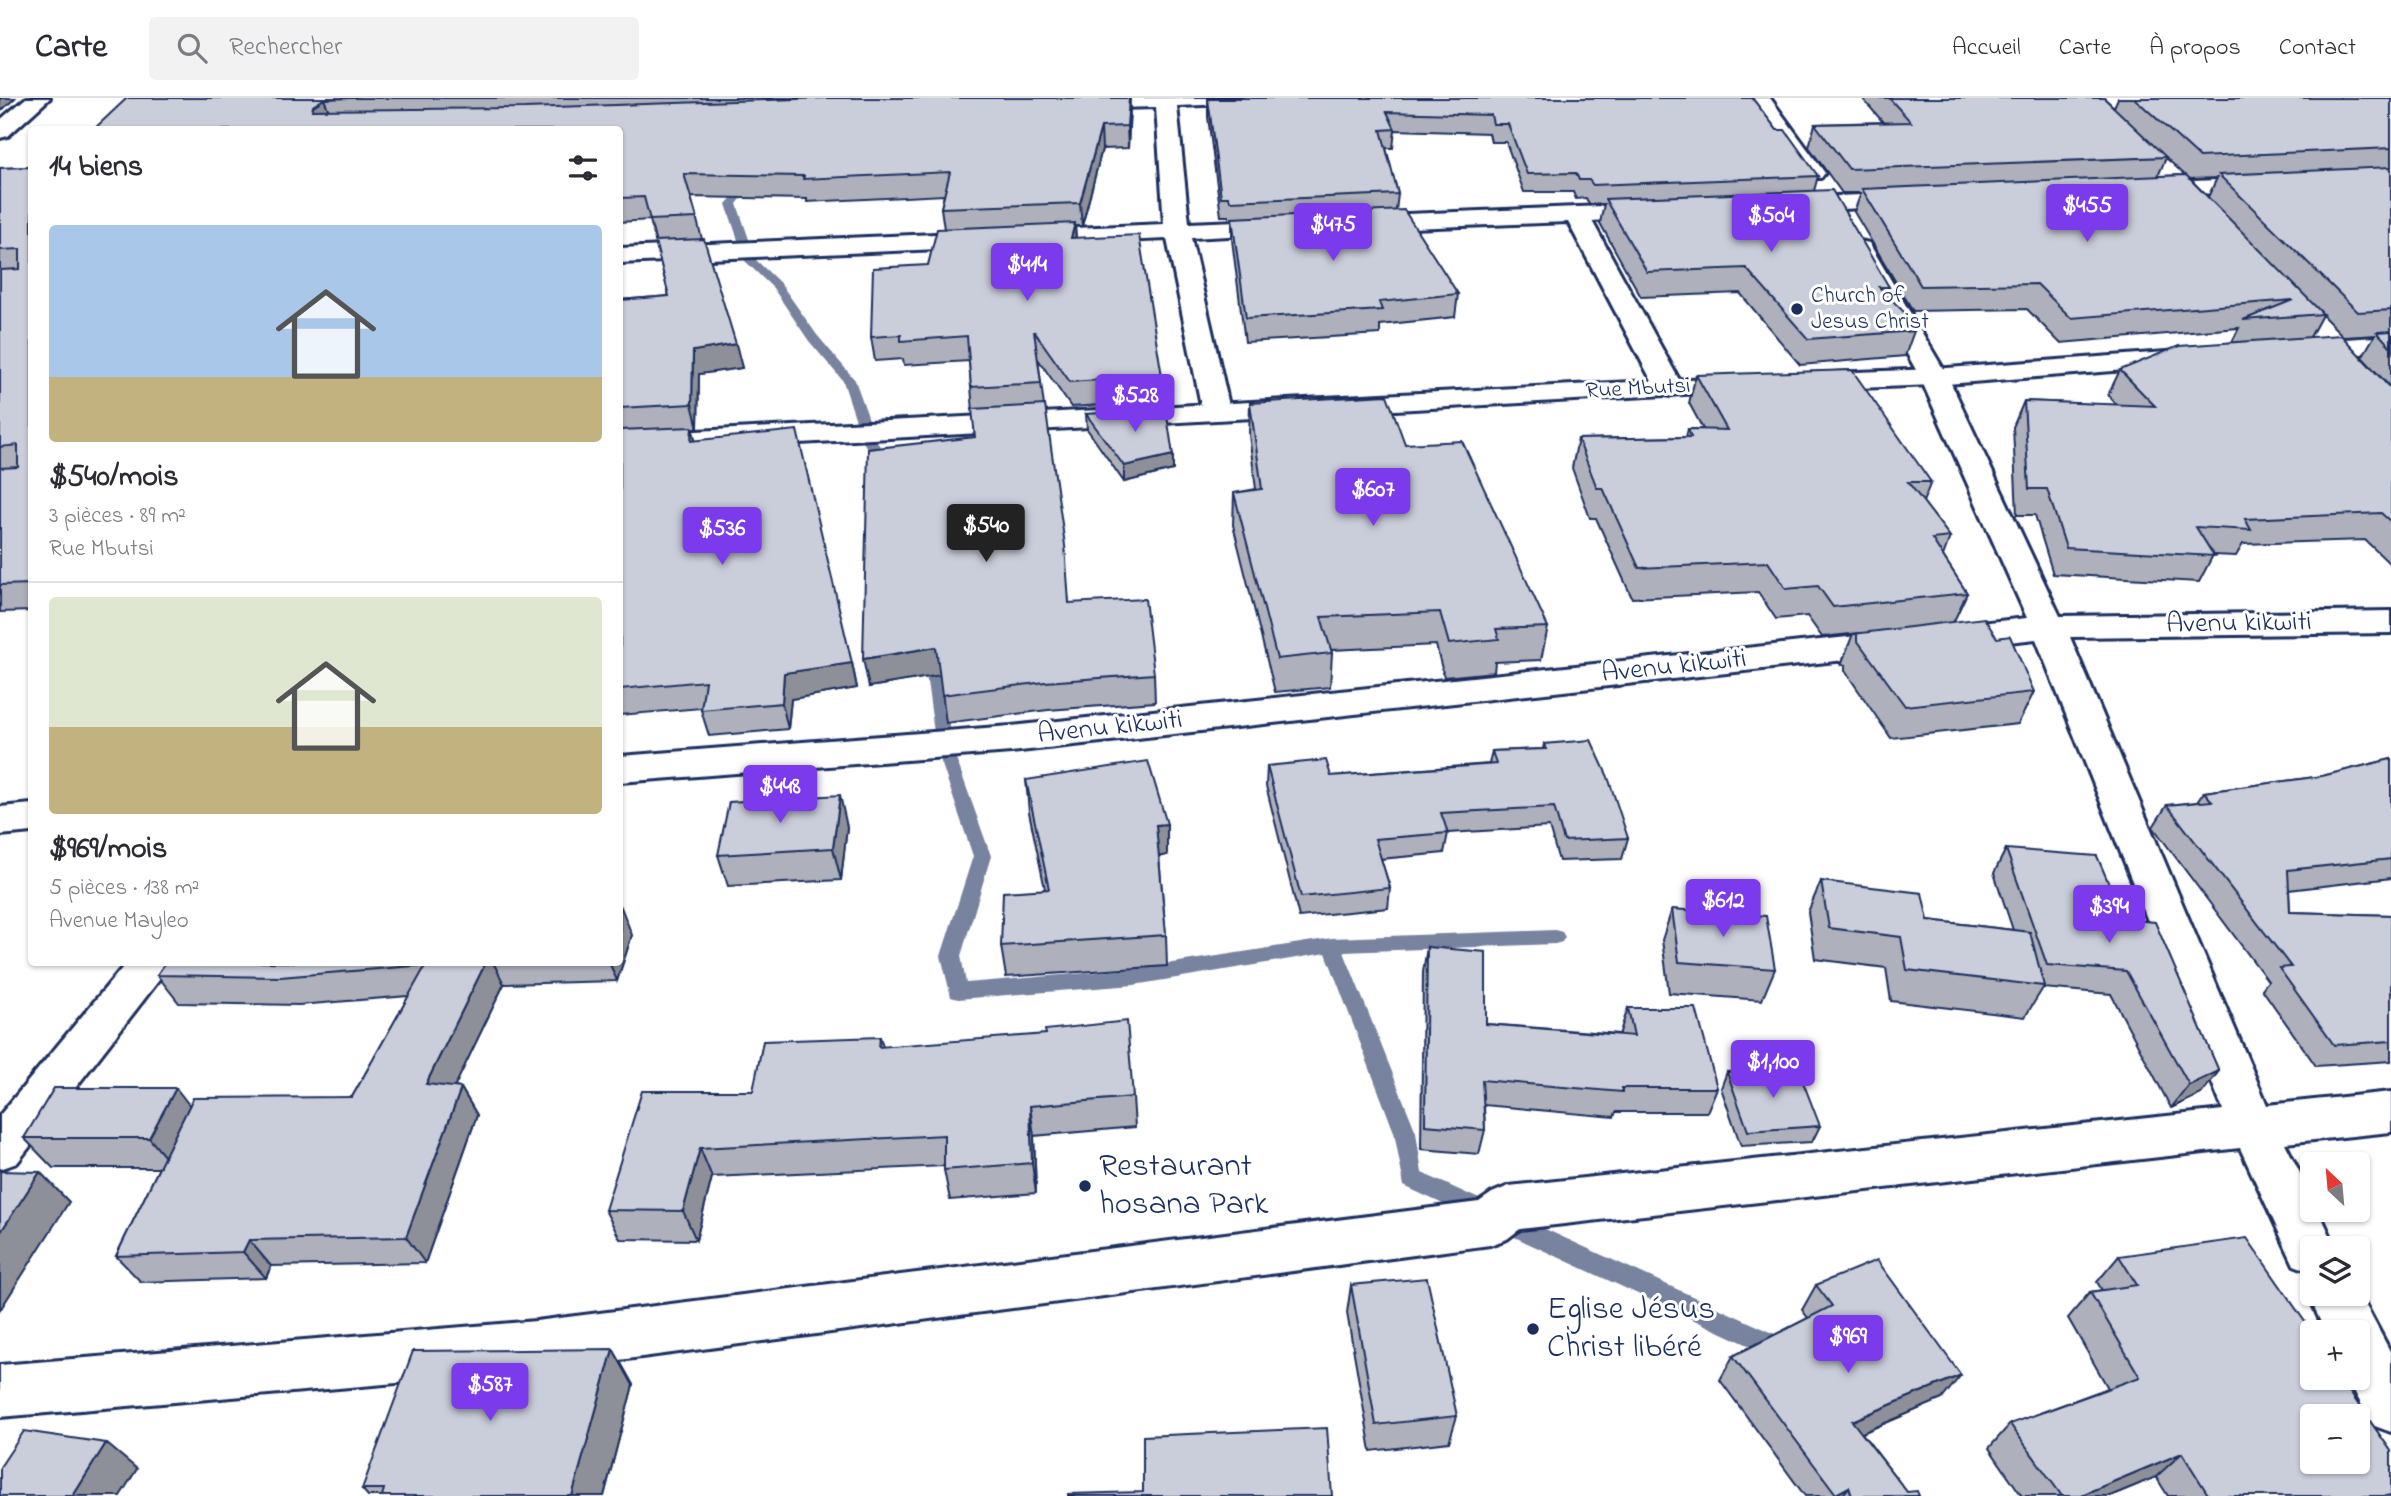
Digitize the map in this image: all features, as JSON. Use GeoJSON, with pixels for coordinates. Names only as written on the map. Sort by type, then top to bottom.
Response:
{"type":"FeatureCollection","features":[{"type":"Feature","properties":{"kind":"street"},"geometry":{"type":"LineString","coordinates":[[0,131],[39,98]]}},
{"type":"Feature","properties":{"kind":"street"},"geometry":{"type":"LineString","coordinates":[[1056,103],[1230,98]]}},
{"type":"Feature","properties":{"kind":"street"},"geometry":{"type":"LineString","coordinates":[[1759,98],[1834,203],[1934,377],[2048,627],[2253,1127],[2306,1236]]}},
{"type":"Feature","properties":{"kind":"street"},"geometry":{"type":"LineString","coordinates":[[1166,99],[1177,230],[1216,410]]}},
{"type":"Feature","properties":{"kind":"street"},"geometry":{"type":"LineString","coordinates":[[2154,162],[2202,208]]}},
{"type":"Feature","properties":{"kind":"street"},"geometry":{"type":"LineString","coordinates":[[2127,191],[2294,184]]}},
{"type":"Feature","properties":{"kind":"street"},"geometry":{"type":"LineString","coordinates":[[1767,206],[1932,199]]}},
{"type":"Feature","properties":{"kind":"street"},"geometry":{"type":"LineString","coordinates":[[1342,224],[1672,210]]}},
{"type":"Feature","properties":{"kind":"street"},"geometry":{"type":"LineString","coordinates":[[1577,215],[1669,387]]}},
{"type":"Feature","properties":{"kind":"street"},"geometry":{"type":"LineString","coordinates":[[623,256],[1315,225]]}},
{"type":"Feature","properties":{"kind":"street"},"geometry":{"type":"LineString","coordinates":[[2261,268],[2338,347],[2391,410]]}},
{"type":"Feature","properties":{"kind":"street"},"geometry":{"type":"LineString","coordinates":[[2269,352],[2391,344]]}},
{"type":"Feature","properties":{"kind":"street","name":"Rue Mbutsi"},"geometry":{"type":"LineString","coordinates":[[623,444],[1216,410],[1669,387],[1934,377],[2227,355]]}},
{"type":"Feature","properties":{"kind":"street","name":"Avenu kikwiti"},"geometry":{"type":"LineString","coordinates":[[623,769],[945,744],[2048,627],[2391,621]]}},
{"type":"Feature","properties":{"kind":"street"},"geometry":{"type":"LineString","coordinates":[[0,821],[28,818]]}},
{"type":"Feature","properties":{"kind":"street"},"geometry":{"type":"LineString","coordinates":[[0,1149],[149,966]]}},
{"type":"Feature","properties":{"kind":"street"},"geometry":{"type":"LineString","coordinates":[[0,1391],[536,1346],[1500,1215],[2391,1112]]}},
{"type":"Feature","properties":{"kind":"street"},"geometry":{"type":"LineString","coordinates":[[2370,1367],[2391,1406]]}},
{"type":"Feature","properties":{"kind":"building"},"geometry":{"type":"Polygon","coordinates":[[[127,98],[351,98],[324,99],[313,106],[312,110],[525,108],[826,98],[1129,98],[1127,126],[1101,127],[1080,203],[941,208],[950,172],[803,179],[804,176],[684,174],[697,218],[650,220],[644,197],[623,198],[623,126],[97,126],[127,98]]]}},
{"type":"Feature","properties":{"kind":"building"},"geometry":{"type":"Polygon","coordinates":[[[1752,98],[1777,130],[1785,130],[1818,176],[1593,185],[1589,180],[1579,180],[1576,173],[1527,174],[1508,124],[1493,124],[1491,115],[1387,112],[1395,129],[1381,130],[1398,194],[1230,201],[1229,197],[1221,197],[1208,99],[1752,98]]]}},
{"type":"Feature","properties":{"kind":"building"},"geometry":{"type":"Polygon","coordinates":[[[1889,98],[2104,98],[2166,157],[1849,169],[1815,124],[1911,122],[1889,98]]]}},
{"type":"Feature","properties":{"kind":"building"},"geometry":{"type":"Polygon","coordinates":[[[2134,98],[2391,98],[2391,148],[2199,157],[2134,98]]]}},
{"type":"Feature","properties":{"kind":"building"},"geometry":{"type":"Polygon","coordinates":[[[28,167],[28,584],[0,585],[0,468],[18,467],[18,445],[0,447],[0,270],[20,269],[20,249],[0,250],[0,168],[28,167]]]}},
{"type":"Feature","properties":{"kind":"building"},"geometry":{"type":"Polygon","coordinates":[[[2391,167],[2391,310],[2358,312],[2219,175],[2391,167]]]}},
{"type":"Feature","properties":{"kind":"building"},"geometry":{"type":"Polygon","coordinates":[[[2186,175],[2323,314],[2243,320],[2293,300],[2071,318],[2037,284],[1921,286],[1862,189],[2186,175]]]}},
{"type":"Feature","properties":{"kind":"building"},"geometry":{"type":"Polygon","coordinates":[[[1832,190],[1889,287],[1879,287],[1904,312],[1914,331],[1808,339],[1746,268],[1647,272],[1605,199],[1832,190]]]}},
{"type":"Feature","properties":{"kind":"building"},"geometry":{"type":"Polygon","coordinates":[[[1404,210],[1458,294],[1379,302],[1382,310],[1246,318],[1232,218],[1404,210]]]}},
{"type":"Feature","properties":{"kind":"building"},"geometry":{"type":"Polygon","coordinates":[[[1075,223],[1071,238],[1139,235],[1162,376],[1070,382],[1034,331],[1041,383],[971,387],[967,336],[901,341],[901,335],[871,337],[873,268],[928,265],[937,229],[1075,223]]]}},
{"type":"Feature","properties":{"kind":"building"},"geometry":{"type":"Polygon","coordinates":[[[704,239],[736,344],[693,351],[692,404],[623,408],[623,300],[669,296],[655,241],[704,239]]]}},
{"type":"Feature","properties":{"kind":"building"},"geometry":{"type":"Polygon","coordinates":[[[2391,331],[2391,347],[2377,332],[2391,331]]]}},
{"type":"Feature","properties":{"kind":"building"},"geometry":{"type":"Polygon","coordinates":[[[2341,335],[2391,389],[2391,522],[2381,513],[2245,519],[2251,530],[2196,527],[2214,556],[2066,548],[2047,489],[2029,489],[2024,401],[2155,406],[2120,370],[2179,346],[2341,335]]]}},
{"type":"Feature","properties":{"kind":"building"},"geometry":{"type":"Polygon","coordinates":[[[1852,370],[1931,482],[1908,482],[1950,537],[1932,539],[1967,593],[1833,607],[1818,586],[1786,589],[1768,562],[1639,568],[1603,488],[1597,488],[1578,439],[1691,437],[1688,429],[1727,430],[1696,375],[1852,370]]]}},
{"type":"Feature","properties":{"kind":"building"},"geometry":{"type":"Polygon","coordinates":[[[1387,395],[1405,444],[1462,441],[1548,627],[1496,629],[1499,639],[1449,644],[1440,612],[1321,617],[1332,653],[1277,659],[1234,493],[1262,489],[1250,403],[1387,395]]]}},
{"type":"Feature","properties":{"kind":"building"},"geometry":{"type":"Polygon","coordinates":[[[1045,405],[1065,545],[1069,603],[1145,599],[1154,674],[1045,682],[942,695],[936,647],[863,659],[868,449],[975,437],[972,409],[1045,405]]]}},
{"type":"Feature","properties":{"kind":"building"},"geometry":{"type":"Polygon","coordinates":[[[1166,409],[1173,455],[1124,466],[1086,414],[1166,409]]]}},
{"type":"Feature","properties":{"kind":"building"},"geometry":{"type":"Polygon","coordinates":[[[692,427],[691,441],[797,430],[852,663],[784,673],[782,703],[701,710],[705,681],[623,689],[623,430],[692,427]]]}},
{"type":"Feature","properties":{"kind":"building"},"geometry":{"type":"Polygon","coordinates":[[[1984,618],[1997,638],[2010,636],[2034,692],[1905,706],[1857,640],[1857,634],[1853,634],[1984,618]]]}},
{"type":"Feature","properties":{"kind":"building"},"geometry":{"type":"Polygon","coordinates":[[[1591,740],[1608,777],[1628,838],[1564,841],[1554,807],[1441,813],[1448,833],[1375,839],[1390,888],[1301,897],[1267,766],[1326,760],[1331,776],[1496,764],[1492,751],[1546,749],[1544,744],[1591,740]]]}},
{"type":"Feature","properties":{"kind":"building"},"geometry":{"type":"Polygon","coordinates":[[[2391,759],[2391,859],[2288,870],[2290,912],[2391,915],[2391,1041],[2334,1045],[2279,968],[2291,967],[2167,805],[2212,801],[2204,792],[2322,776],[2391,759]]]}},
{"type":"Feature","properties":{"kind":"building"},"geometry":{"type":"Polygon","coordinates":[[[1148,761],[1167,824],[1156,825],[1166,935],[1001,946],[1003,892],[1049,889],[1026,780],[1148,761]]]}},
{"type":"Feature","properties":{"kind":"building"},"geometry":{"type":"Polygon","coordinates":[[[840,795],[833,848],[718,855],[729,802],[840,795]]]}},
{"type":"Feature","properties":{"kind":"building"},"geometry":{"type":"Polygon","coordinates":[[[2006,849],[2097,856],[2124,919],[2155,922],[2219,1071],[2189,1085],[2126,971],[2047,965],[2006,849]]]}},
{"type":"Feature","properties":{"kind":"building"},"geometry":{"type":"Polygon","coordinates":[[[1821,881],[1922,893],[1928,920],[2030,932],[2044,986],[1907,970],[1901,937],[1829,928],[1821,881]]]}},
{"type":"Feature","properties":{"kind":"building"},"geometry":{"type":"Polygon","coordinates":[[[1672,909],[1766,916],[1775,969],[1679,962],[1672,909]]]}},
{"type":"Feature","properties":{"kind":"building"},"geometry":{"type":"Polygon","coordinates":[[[1427,947],[1486,952],[1486,1024],[1634,1036],[1628,1008],[1696,1008],[1717,1088],[1622,1088],[1622,1092],[1482,1080],[1485,1130],[1425,1125],[1427,947]]]}},
{"type":"Feature","properties":{"kind":"building"},"geometry":{"type":"Polygon","coordinates":[[[163,966],[414,966],[280,977],[157,975],[163,966]]]}},
{"type":"Feature","properties":{"kind":"building"},"geometry":{"type":"Polygon","coordinates":[[[425,966],[484,966],[426,1084],[461,1088],[406,1237],[249,1240],[243,1252],[116,1256],[193,1098],[352,1097],[425,966]]]}},
{"type":"Feature","properties":{"kind":"building"},"geometry":{"type":"Polygon","coordinates":[[[1127,1021],[1133,1097],[1030,1106],[1032,1163],[944,1170],[944,1135],[700,1148],[683,1211],[605,1210],[642,1091],[753,1091],[763,1041],[880,1037],[879,1047],[1046,1034],[1045,1030],[1127,1021]]]}},
{"type":"Feature","properties":{"kind":"building"},"geometry":{"type":"Polygon","coordinates":[[[1798,1069],[1820,1126],[1748,1131],[1727,1072],[1798,1069]]]}},
{"type":"Feature","properties":{"kind":"building"},"geometry":{"type":"Polygon","coordinates":[[[54,1088],[176,1088],[149,1138],[24,1138],[54,1088]]]}},
{"type":"Feature","properties":{"kind":"building"},"geometry":{"type":"Polygon","coordinates":[[[0,1171],[40,1172],[0,1233],[0,1171]]]}},
{"type":"Feature","properties":{"kind":"building"},"geometry":{"type":"Polygon","coordinates":[[[2247,1238],[2304,1320],[2300,1320],[2300,1390],[2348,1390],[2358,1404],[2300,1404],[2300,1474],[2370,1474],[2370,1421],[2391,1451],[2391,1495],[2209,1496],[2182,1453],[2079,1496],[2062,1496],[2010,1424],[2140,1377],[2090,1292],[2137,1285],[2119,1256],[2247,1238]]]}},
{"type":"Feature","properties":{"kind":"building"},"geometry":{"type":"Polygon","coordinates":[[[1877,1260],[1961,1375],[1852,1421],[1907,1492],[1917,1491],[1919,1496],[1852,1496],[1849,1487],[1836,1494],[1733,1356],[1832,1306],[1816,1285],[1877,1260]]]}},
{"type":"Feature","properties":{"kind":"building"},"geometry":{"type":"Polygon","coordinates":[[[1427,1278],[1457,1416],[1376,1425],[1351,1285],[1427,1278]]]}},
{"type":"Feature","properties":{"kind":"building"},"geometry":{"type":"Polygon","coordinates":[[[613,1349],[572,1496],[382,1496],[384,1489],[362,1489],[413,1351],[613,1349]]]}},
{"type":"Feature","properties":{"kind":"building"},"geometry":{"type":"Polygon","coordinates":[[[1327,1428],[1332,1496],[1068,1496],[1143,1492],[1143,1436],[1327,1428]]]}},
{"type":"Feature","properties":{"kind":"building"},"geometry":{"type":"Polygon","coordinates":[[[24,1431],[106,1443],[73,1496],[0,1496],[0,1467],[24,1431]]]}},
{"type":"Feature","properties":{"kind":"waterway"},"geometry":{"type":"LineString","coordinates":[[750,181],[731,204],[751,261],[777,286],[813,338],[849,380],[870,442],[888,468]]}},
{"type":"Feature","properties":{"kind":"waterway"},"geometry":{"type":"LineString","coordinates":[[931,652],[944,747],[982,856],[951,956],[958,991],[1134,977],[1332,945]]}},
{"type":"Feature","properties":{"kind":"waterway"},"geometry":{"type":"LineString","coordinates":[[1332,945],[1555,937]]}},
{"type":"Feature","properties":{"kind":"waterway"},"geometry":{"type":"LineString","coordinates":[[1332,945],[1405,1132],[1412,1179],[1765,1341],[1779,1357]]}},
{"type":"Feature","properties":{"kind":"place","name":"Church of Jesus Christ"},"geometry":{"type":"Point","coordinates":[1797,309]}},
{"type":"Feature","properties":{"kind":"place","name":"Restaurant hosana Park"},"geometry":{"type":"Point","coordinates":[1085,1186]}},
{"type":"Feature","properties":{"kind":"place","name":"Eglise Jésus Christ libéré"},"geometry":{"type":"Point","coordinates":[1533,1329]}}]}
